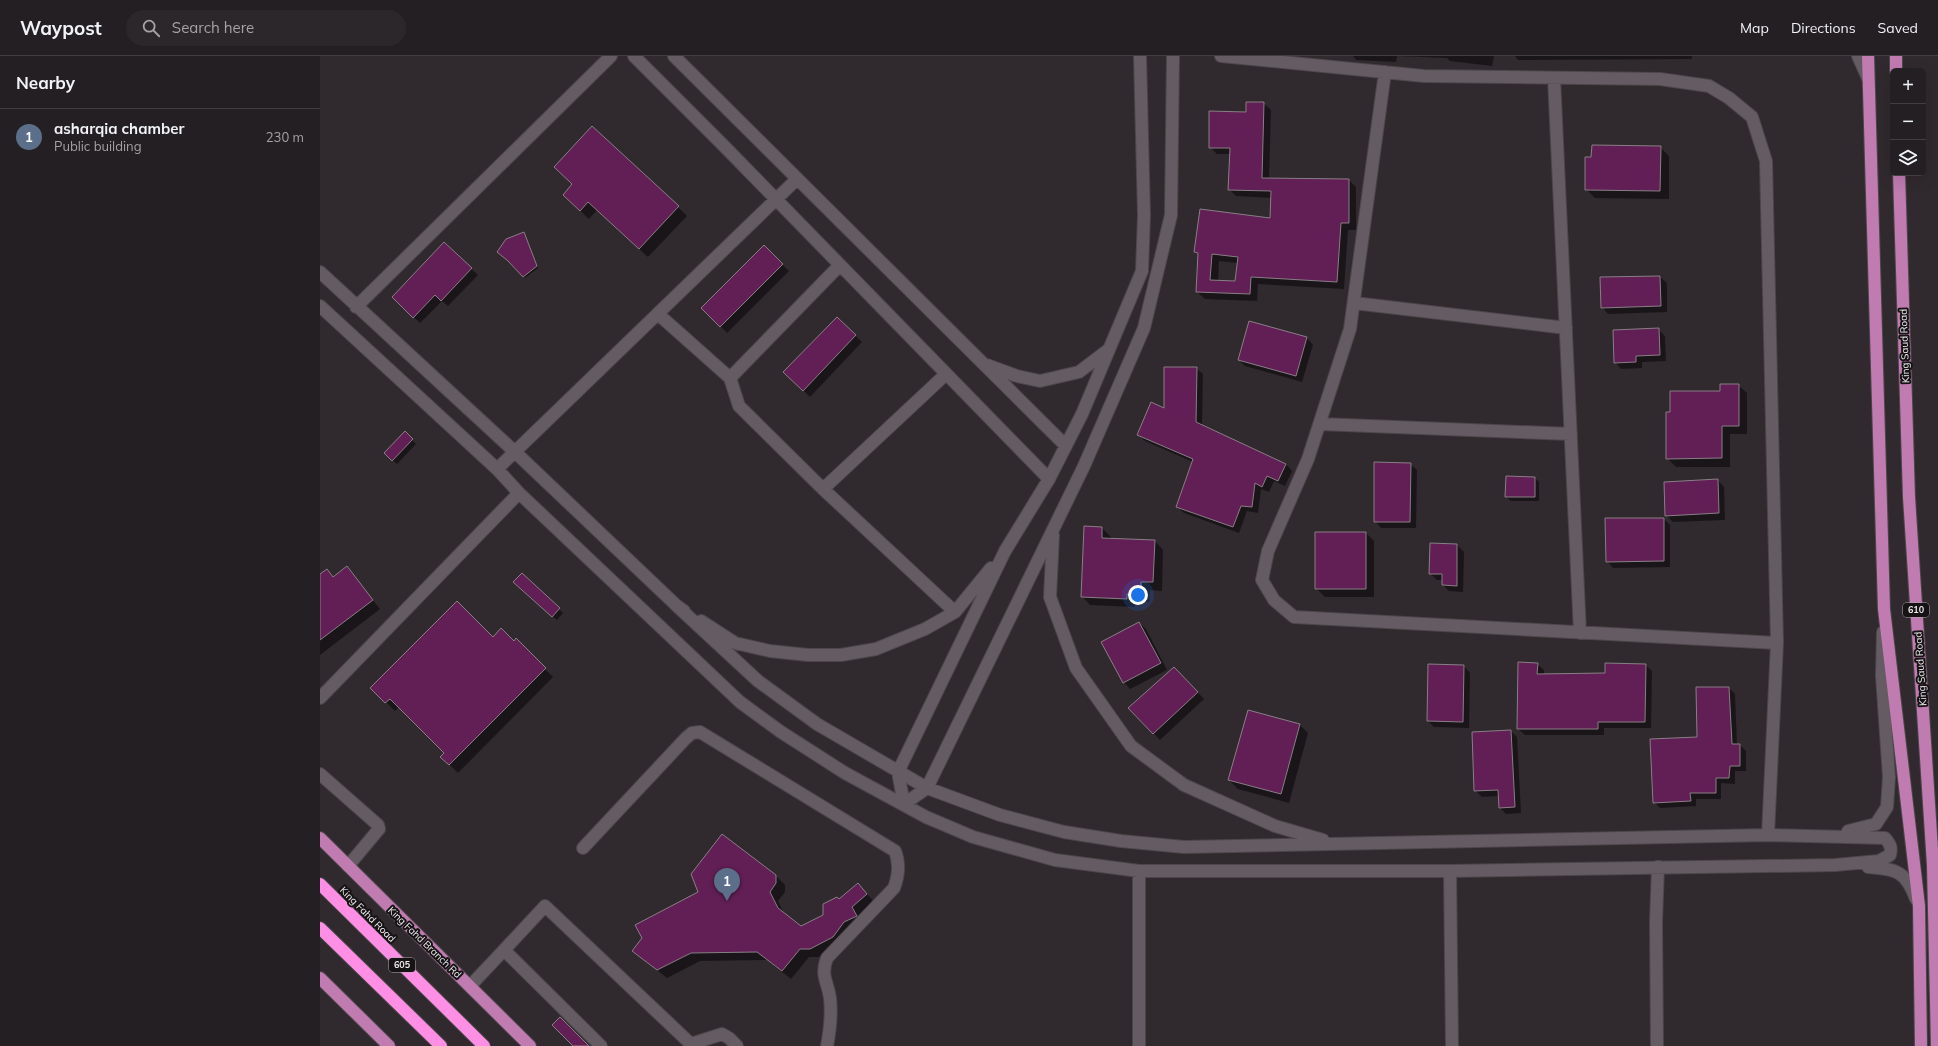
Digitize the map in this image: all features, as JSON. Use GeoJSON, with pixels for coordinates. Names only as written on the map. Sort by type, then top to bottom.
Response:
{"type":"FeatureCollection","features":[{"type":"Feature","properties":{"kind":"highway","name":"King Fahd Road"},"geometry":{"type":"LineString","coordinates":[[320,884],[484,1046]]}},
{"type":"Feature","properties":{"kind":"highway"},"geometry":{"type":"LineString","coordinates":[[320,928],[440,1046]]}},
{"type":"Feature","properties":{"kind":"main road"},"geometry":{"type":"LineString","coordinates":[[1868,56],[1884,609],[1919,906],[1922,1044]]}},
{"type":"Feature","properties":{"kind":"main road"},"geometry":{"type":"LineString","coordinates":[[1896,56],[1896,68]]}},
{"type":"Feature","properties":{"kind":"main road","name":"King Saud Road"},"geometry":{"type":"LineString","coordinates":[[1899,176],[1909,497],[1933,865],[1937,1046]]}},
{"type":"Feature","properties":{"kind":"main road","name":"King Fahd Branch Rd"},"geometry":{"type":"LineString","coordinates":[[320,838],[530,1046]]}},
{"type":"Feature","properties":{"kind":"main road"},"geometry":{"type":"LineString","coordinates":[[320,978],[387,1045]]}},
{"type":"Feature","properties":{"kind":"street"},"geometry":{"type":"LineString","coordinates":[[356,307],[610,56]]}},
{"type":"Feature","properties":{"kind":"street"},"geometry":{"type":"LineString","coordinates":[[634,56],[776,199],[1049,479]]}},
{"type":"Feature","properties":{"kind":"street"},"geometry":{"type":"LineString","coordinates":[[674,56],[1066,446]]}},
{"type":"Feature","properties":{"kind":"street"},"geometry":{"type":"LineString","coordinates":[[904,804],[898,772],[1005,551],[1049,479],[1082,414],[1142,271],[1144,215],[1140,56]]}},
{"type":"Feature","properties":{"kind":"street"},"geometry":{"type":"LineString","coordinates":[[904,804],[926,788],[1084,466],[1144,328],[1171,215],[1173,56]]}},
{"type":"Feature","properties":{"kind":"street"},"geometry":{"type":"LineString","coordinates":[[1222,56],[1424,76],[1660,79],[1709,86],[1729,98],[1752,117],[1766,161],[1777,643],[1768,835]]}},
{"type":"Feature","properties":{"kind":"street"},"geometry":{"type":"LineString","coordinates":[[1858,56],[1868,78]]}},
{"type":"Feature","properties":{"kind":"street"},"geometry":{"type":"LineString","coordinates":[[1385,72],[1350,329],[1308,459],[1268,551],[1262,580],[1274,600],[1294,617],[1777,643]]}},
{"type":"Feature","properties":{"kind":"street"},"geometry":{"type":"LineString","coordinates":[[1554,78],[1580,633]]}},
{"type":"Feature","properties":{"kind":"street"},"geometry":{"type":"LineString","coordinates":[[497,469],[797,178]]}},
{"type":"Feature","properties":{"kind":"street"},"geometry":{"type":"LineString","coordinates":[[730,378],[840,265]]}},
{"type":"Feature","properties":{"kind":"street"},"geometry":{"type":"LineString","coordinates":[[320,272],[356,307],[515,452],[758,681],[817,724],[926,788],[1000,815],[1064,832],[1121,841],[1184,847],[1832,835],[1885,838],[1890,844],[1892,850],[1890,855],[1879,861],[1835,865]]}},
{"type":"Feature","properties":{"kind":"street"},"geometry":{"type":"LineString","coordinates":[[1354,303],[1566,328]]}},
{"type":"Feature","properties":{"kind":"street"},"geometry":{"type":"LineString","coordinates":[[320,306],[497,469],[519,493],[740,702],[782,732],[845,773],[926,817],[980,839],[1055,860],[1139,871],[1450,871],[1835,865],[1888,868],[1904,876],[1911,884],[1919,906]]}},
{"type":"Feature","properties":{"kind":"street"},"geometry":{"type":"LineString","coordinates":[[658,314],[730,378],[739,406],[823,489],[956,612]]}},
{"type":"Feature","properties":{"kind":"street"},"geometry":{"type":"LineString","coordinates":[[983,363],[1017,376],[1040,381],[1079,372],[1109,349]]}},
{"type":"Feature","properties":{"kind":"street"},"geometry":{"type":"LineString","coordinates":[[823,489],[946,374]]}},
{"type":"Feature","properties":{"kind":"street"},"geometry":{"type":"LineString","coordinates":[[1320,424],[1571,434]]}},
{"type":"Feature","properties":{"kind":"street"},"geometry":{"type":"LineString","coordinates":[[320,698],[519,493]]}},
{"type":"Feature","properties":{"kind":"street"},"geometry":{"type":"LineString","coordinates":[[1053,530],[1050,597],[1076,668],[1131,746],[1184,785],[1276,826],[1336,844]]}},
{"type":"Feature","properties":{"kind":"street"},"geometry":{"type":"LineString","coordinates":[[677,606],[735,643],[770,651],[808,655],[841,655],[876,649],[925,629],[956,612],[1005,551]]}},
{"type":"Feature","properties":{"kind":"street"},"geometry":{"type":"LineString","coordinates":[[1832,835],[1876,824],[1887,807],[1889,777],[1882,676],[1884,609]]}},
{"type":"Feature","properties":{"kind":"street"},"geometry":{"type":"LineString","coordinates":[[583,848],[686,738],[692,733],[700,732],[895,851],[899,860],[899,876],[894,888],[827,958],[823,969],[830,997],[831,1024],[827,1046]]}},
{"type":"Feature","properties":{"kind":"street"},"geometry":{"type":"LineString","coordinates":[[320,774],[378,825],[379,829],[348,866]]}},
{"type":"Feature","properties":{"kind":"street"},"geometry":{"type":"LineString","coordinates":[[1657,1046],[1656,922],[1658,867]]}},
{"type":"Feature","properties":{"kind":"street"},"geometry":{"type":"LineString","coordinates":[[1139,871],[1139,1046]]}},
{"type":"Feature","properties":{"kind":"street"},"geometry":{"type":"LineString","coordinates":[[1450,871],[1452,1046]]}},
{"type":"Feature","properties":{"kind":"street"},"geometry":{"type":"LineString","coordinates":[[470,986],[545,906],[692,1045],[722,1034],[729,1038],[737,1046]]}},
{"type":"Feature","properties":{"kind":"street"},"geometry":{"type":"LineString","coordinates":[[504,950],[601,1046]]}},
{"type":"Feature","properties":{"kind":"building"},"geometry":{"type":"Polygon","coordinates":[[[1246,102],[1264,102],[1262,178],[1349,179],[1349,223],[1341,223],[1337,282],[1251,277],[1250,294],[1196,292],[1198,253],[1194,252],[1200,209],[1270,218],[1271,191],[1228,190],[1230,148],[1209,148],[1209,111],[1246,112],[1246,102]],[[1212,254],[1210,280],[1235,281],[1238,257],[1212,254]]]}},
{"type":"Feature","properties":{"kind":"building"},"geometry":{"type":"Polygon","coordinates":[[[592,126],[679,206],[639,249],[588,202],[580,211],[563,195],[572,184],[554,167],[592,126]]]}},
{"type":"Feature","properties":{"kind":"building"},"geometry":{"type":"Polygon","coordinates":[[[1592,145],[1661,146],[1660,191],[1585,190],[1585,157],[1591,157],[1592,145]]]}},
{"type":"Feature","properties":{"kind":"building"},"geometry":{"type":"Polygon","coordinates":[[[524,232],[537,266],[523,277],[497,252],[506,239],[524,232]]]}},
{"type":"Feature","properties":{"kind":"building"},"geometry":{"type":"Polygon","coordinates":[[[444,242],[472,268],[441,301],[435,295],[413,318],[392,297],[444,242]]]}},
{"type":"Feature","properties":{"kind":"building"},"geometry":{"type":"Polygon","coordinates":[[[764,245],[783,264],[720,327],[701,308],[764,245]]]}},
{"type":"Feature","properties":{"kind":"building"},"geometry":{"type":"Polygon","coordinates":[[[1660,276],[1661,306],[1601,308],[1600,277],[1660,276]]]}},
{"type":"Feature","properties":{"kind":"building"},"geometry":{"type":"Polygon","coordinates":[[[837,317],[856,335],[803,391],[783,372],[837,317]]]}},
{"type":"Feature","properties":{"kind":"building"},"geometry":{"type":"Polygon","coordinates":[[[1249,321],[1307,337],[1296,376],[1238,360],[1249,321]]]}},
{"type":"Feature","properties":{"kind":"building"},"geometry":{"type":"Polygon","coordinates":[[[1659,328],[1660,355],[1636,356],[1636,362],[1614,363],[1613,330],[1659,328]]]}},
{"type":"Feature","properties":{"kind":"building"},"geometry":{"type":"Polygon","coordinates":[[[1164,367],[1197,367],[1196,422],[1286,464],[1278,481],[1267,476],[1262,487],[1255,483],[1252,507],[1241,506],[1233,527],[1176,507],[1193,459],[1137,435],[1151,402],[1164,408],[1164,367]]]}},
{"type":"Feature","properties":{"kind":"building"},"geometry":{"type":"Polygon","coordinates":[[[1720,384],[1739,384],[1739,426],[1722,426],[1722,458],[1666,459],[1666,412],[1670,412],[1670,391],[1720,391],[1720,384]]]}},
{"type":"Feature","properties":{"kind":"building"},"geometry":{"type":"Polygon","coordinates":[[[405,431],[413,439],[392,461],[384,453],[405,431]]]}},
{"type":"Feature","properties":{"kind":"building"},"geometry":{"type":"Polygon","coordinates":[[[1374,462],[1411,463],[1410,522],[1374,522],[1374,462]]]}},
{"type":"Feature","properties":{"kind":"building"},"geometry":{"type":"Polygon","coordinates":[[[1506,476],[1535,477],[1535,497],[1505,497],[1506,476]]]}},
{"type":"Feature","properties":{"kind":"building"},"geometry":{"type":"Polygon","coordinates":[[[1718,479],[1719,513],[1665,516],[1664,482],[1718,479]]]}},
{"type":"Feature","properties":{"kind":"building"},"geometry":{"type":"Polygon","coordinates":[[[1605,518],[1664,518],[1664,561],[1606,562],[1605,518]]]}},
{"type":"Feature","properties":{"kind":"building"},"geometry":{"type":"Polygon","coordinates":[[[1084,526],[1102,527],[1102,538],[1155,540],[1153,582],[1141,582],[1141,594],[1127,594],[1127,599],[1081,597],[1084,526]]]}},
{"type":"Feature","properties":{"kind":"building"},"geometry":{"type":"Polygon","coordinates":[[[1315,532],[1366,532],[1366,589],[1315,589],[1315,532]]]}},
{"type":"Feature","properties":{"kind":"building"},"geometry":{"type":"Polygon","coordinates":[[[1430,543],[1457,544],[1457,586],[1442,585],[1442,574],[1429,574],[1430,543]]]}},
{"type":"Feature","properties":{"kind":"building"},"geometry":{"type":"Polygon","coordinates":[[[347,566],[373,600],[320,640],[320,574],[327,569],[333,577],[347,566]]]}},
{"type":"Feature","properties":{"kind":"building"},"geometry":{"type":"Polygon","coordinates":[[[522,573],[560,608],[552,617],[513,582],[522,573]]]}},
{"type":"Feature","properties":{"kind":"building"},"geometry":{"type":"Polygon","coordinates":[[[457,601],[493,637],[501,628],[514,641],[516,638],[546,668],[449,765],[440,757],[444,753],[390,699],[385,703],[370,688],[457,601]]]}},
{"type":"Feature","properties":{"kind":"building"},"geometry":{"type":"Polygon","coordinates":[[[1139,622],[1161,663],[1123,683],[1101,642],[1139,622]]]}},
{"type":"Feature","properties":{"kind":"building"},"geometry":{"type":"Polygon","coordinates":[[[1518,662],[1538,663],[1537,674],[1605,673],[1605,663],[1646,664],[1645,722],[1598,722],[1598,729],[1517,729],[1518,662]]]}},
{"type":"Feature","properties":{"kind":"building"},"geometry":{"type":"Polygon","coordinates":[[[1428,664],[1464,665],[1463,722],[1427,721],[1428,664]]]}},
{"type":"Feature","properties":{"kind":"building"},"geometry":{"type":"Polygon","coordinates":[[[1174,667],[1198,692],[1153,734],[1128,708],[1174,667]]]}},
{"type":"Feature","properties":{"kind":"building"},"geometry":{"type":"Polygon","coordinates":[[[1696,687],[1729,687],[1732,744],[1740,744],[1740,766],[1730,766],[1729,778],[1716,778],[1716,793],[1690,793],[1691,801],[1653,803],[1650,739],[1697,737],[1696,687]]]}},
{"type":"Feature","properties":{"kind":"building"},"geometry":{"type":"Polygon","coordinates":[[[1248,710],[1300,724],[1281,794],[1228,780],[1248,710]]]}},
{"type":"Feature","properties":{"kind":"building"},"geometry":{"type":"Polygon","coordinates":[[[1511,730],[1515,807],[1499,808],[1498,790],[1474,791],[1472,732],[1511,730]]]}},
{"type":"Feature","properties":{"kind":"building"},"geometry":{"type":"Polygon","coordinates":[[[722,834],[776,875],[776,883],[770,892],[778,908],[801,926],[823,915],[823,904],[837,897],[839,899],[858,883],[867,894],[852,907],[857,916],[844,922],[833,937],[810,949],[800,949],[782,971],[757,952],[691,953],[657,970],[632,951],[642,938],[635,925],[698,892],[691,874],[722,834]]]}},
{"type":"Feature","properties":{"kind":"building"},"geometry":{"type":"Polygon","coordinates":[[[560,1017],[589,1046],[573,1046],[552,1025],[560,1017]]]}},
{"type":"Feature","properties":{"kind":"place","name":"asharqia chamber"},"geometry":{"type":"Point","coordinates":[727,901]}}]}
